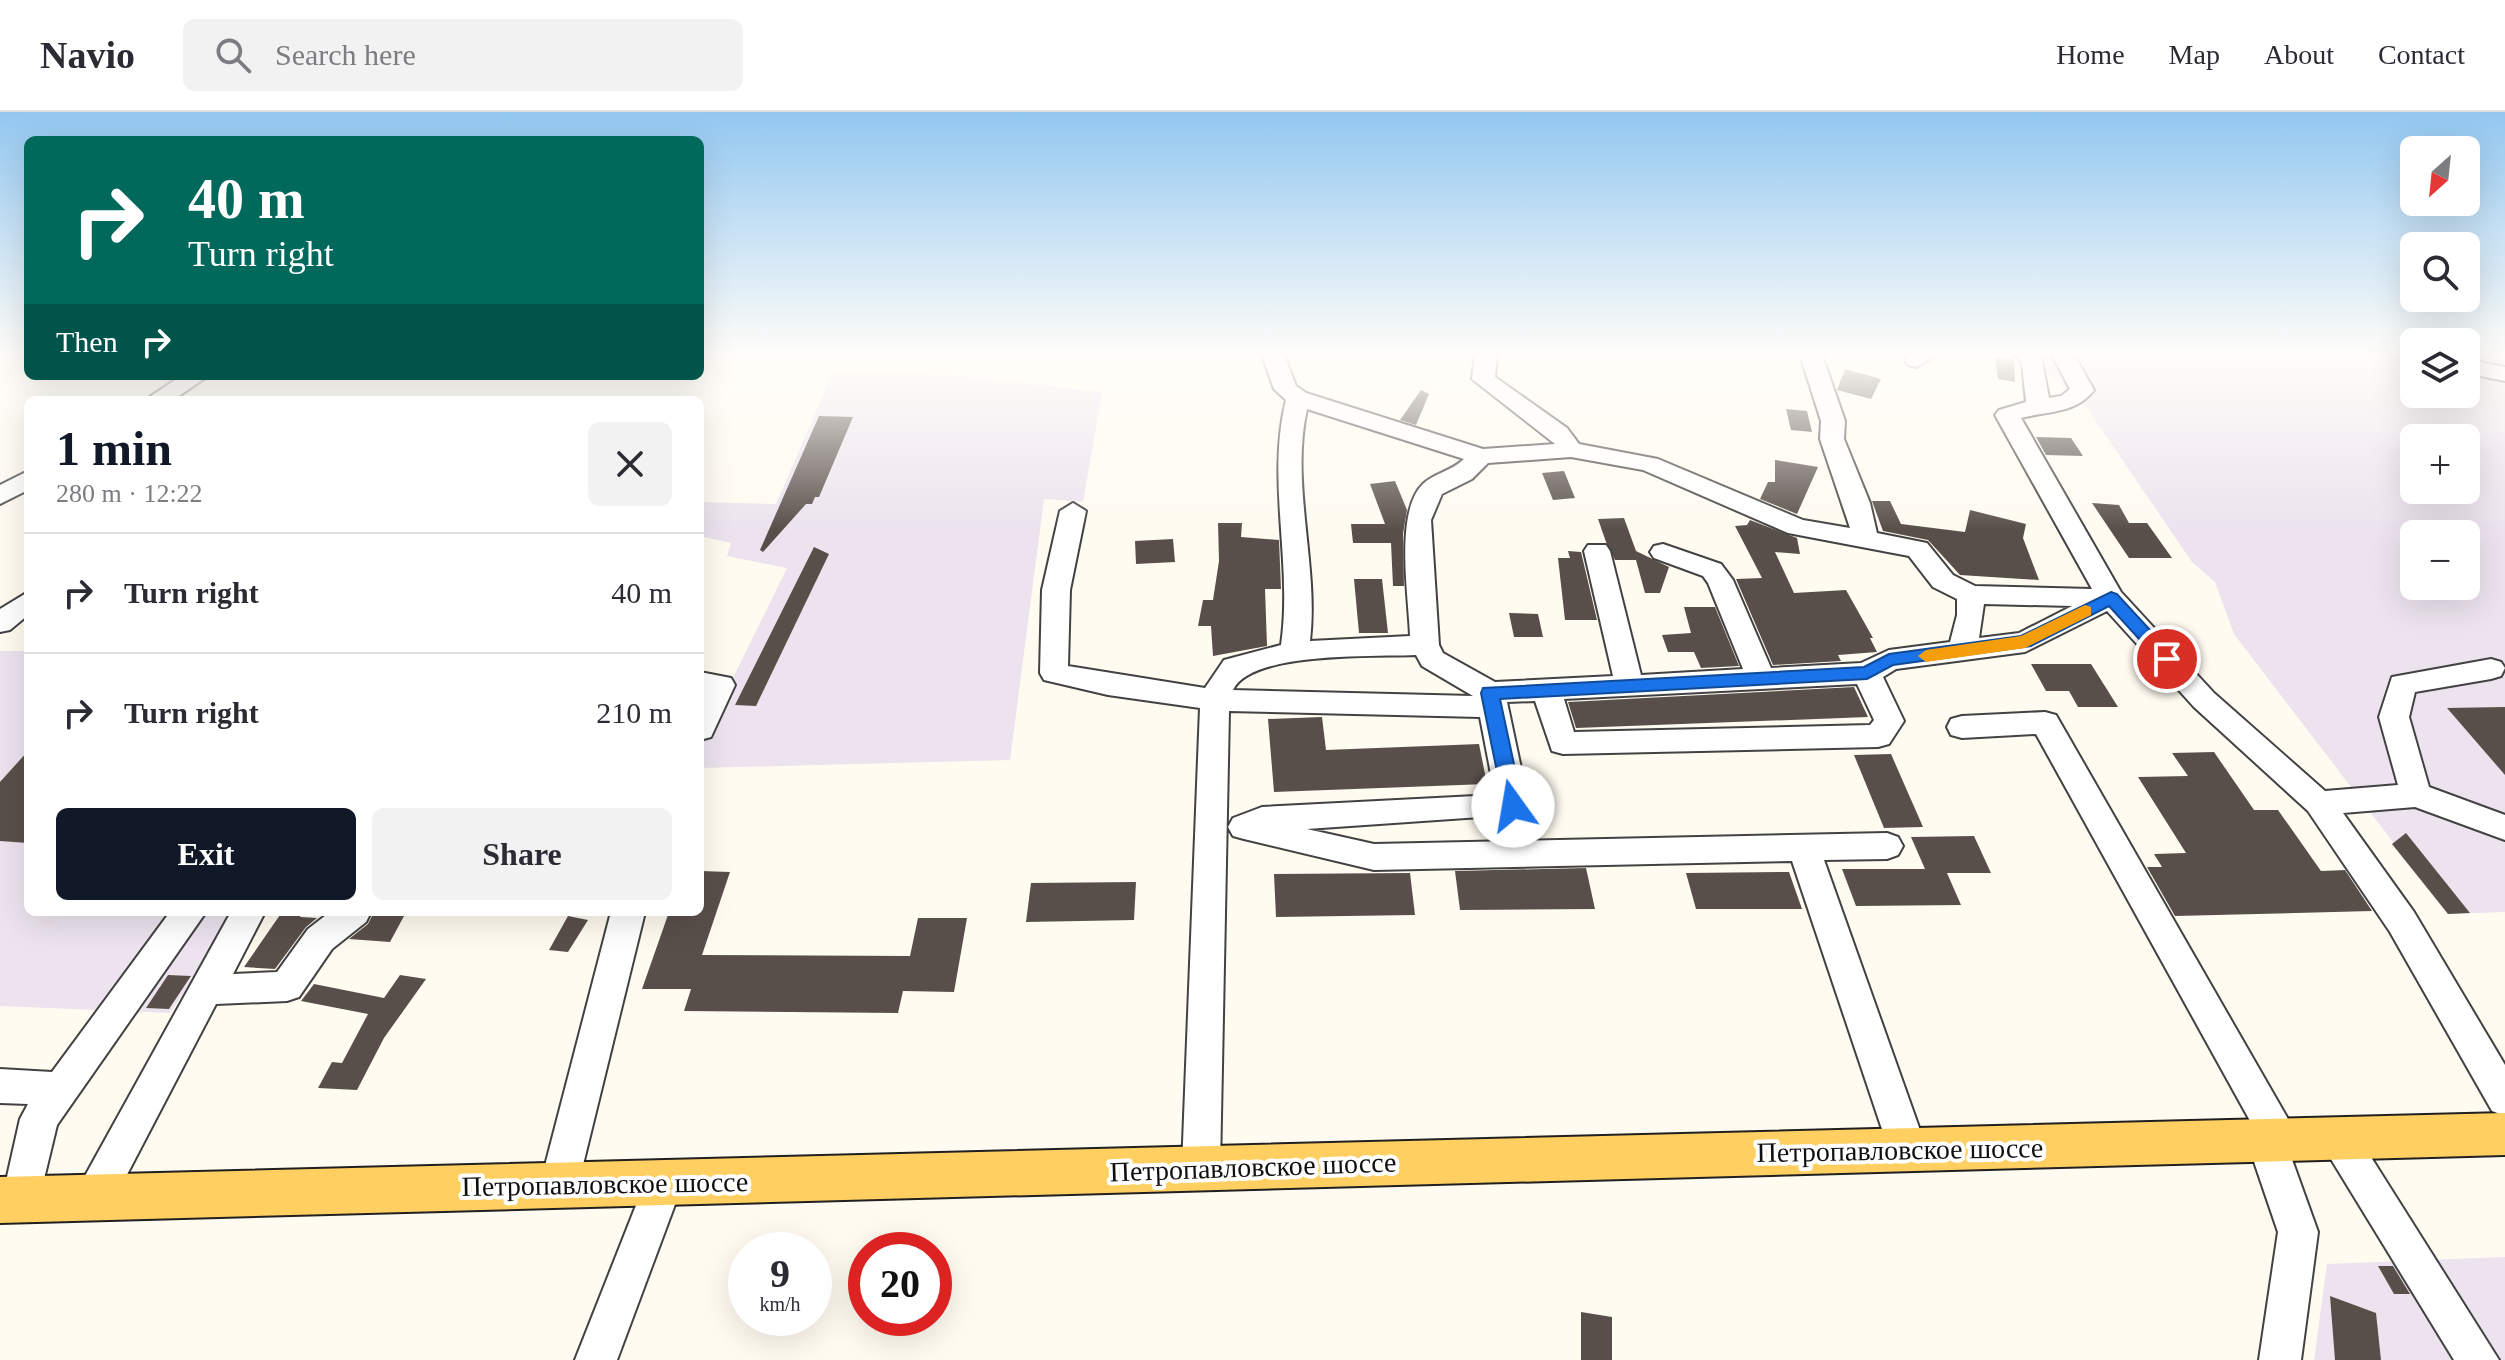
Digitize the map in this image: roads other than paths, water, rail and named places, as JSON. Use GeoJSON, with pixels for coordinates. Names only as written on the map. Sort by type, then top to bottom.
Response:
{"type":"FeatureCollection","features":[{"type":"Feature","properties":{"kind":"main road","name":"Петропавловское шоссе"},"geometry":{"type":"LineString","coordinates":[[11,1200],[2505,1134]]}},
{"type":"Feature","properties":{"kind":"street"},"geometry":{"type":"LineString","coordinates":[[1294,413],[1291,428],[1293,492],[1290,512],[1299,617],[1294,654]]}},
{"type":"Feature","properties":{"kind":"street"},"geometry":{"type":"LineString","coordinates":[[1346,413],[1481,456],[1571,450],[1649,464],[1797,527],[1865,536],[1918,549],[1943,581],[1970,595],[2111,598]]}},
{"type":"Feature","properties":{"kind":"street"},"geometry":{"type":"LineString","coordinates":[[1531,413],[1559,433],[1571,450]]}},
{"type":"Feature","properties":{"kind":"street"},"geometry":{"type":"LineString","coordinates":[[1830,413],[1836,453],[1857,503],[1865,536]]}},
{"type":"Feature","properties":{"kind":"street"},"geometry":{"type":"LineString","coordinates":[[2013,413],[2007,415],[2111,598],[2204,700],[2319,803],[2402,922],[2505,1099]]}},
{"type":"Feature","properties":{"kind":"street"},"geometry":{"type":"LineString","coordinates":[[1228,826],[1262,819],[1513,806],[1492,700],[1432,659],[1425,645],[1418,520],[1432,489],[1463,474],[1481,456]]}},
{"type":"Feature","properties":{"kind":"street"},"geometry":{"type":"LineString","coordinates":[[0,496],[24,481]]}},
{"type":"Feature","properties":{"kind":"street"},"geometry":{"type":"LineString","coordinates":[[1073,511],[1056,590],[1054,673],[1106,687],[1215,700],[1492,700],[1546,688],[1867,673],[1889,660],[2025,642],[2111,598]]}},
{"type":"Feature","properties":{"kind":"street"},"geometry":{"type":"LineString","coordinates":[[1597,551],[1629,684]]}},
{"type":"Feature","properties":{"kind":"street"},"geometry":{"type":"LineString","coordinates":[[1663,552],[1712,570],[1720,580],[1761,678]]}},
{"type":"Feature","properties":{"kind":"street"},"geometry":{"type":"LineString","coordinates":[[1962,652],[1971,615],[1970,595]]}},
{"type":"Feature","properties":{"kind":"street"},"geometry":{"type":"LineString","coordinates":[[0,623],[24,604]]}},
{"type":"Feature","properties":{"kind":"street"},"geometry":{"type":"LineString","coordinates":[[1201,1168],[1228,826],[1215,700],[1223,680],[1238,665],[1294,654],[1425,645]]}},
{"type":"Feature","properties":{"kind":"street"},"geometry":{"type":"LineString","coordinates":[[2416,795],[2394,717],[2402,684],[2491,669]]}},
{"type":"Feature","properties":{"kind":"street"},"geometry":{"type":"LineString","coordinates":[[1546,688],[1563,743],[1878,736],[1889,721],[1867,673]]}},
{"type":"Feature","properties":{"kind":"street"},"geometry":{"type":"LineString","coordinates":[[704,713],[711,684]]}},
{"type":"Feature","properties":{"kind":"street"},"geometry":{"type":"LineString","coordinates":[[1962,727],[2045,723],[2273,1140],[2298,1232],[2280,1360]]}},
{"type":"Feature","properties":{"kind":"street"},"geometry":{"type":"LineString","coordinates":[[2319,803],[2416,795],[2505,828]]}},
{"type":"Feature","properties":{"kind":"street"},"geometry":{"type":"LineString","coordinates":[[1228,826],[1374,857],[1887,846]]}},
{"type":"Feature","properties":{"kind":"street"},"geometry":{"type":"LineString","coordinates":[[1804,848],[1908,1150]]}},
{"type":"Feature","properties":{"kind":"street"},"geometry":{"type":"LineString","coordinates":[[94,1198],[246,916]]}},
{"type":"Feature","properties":{"kind":"street"},"geometry":{"type":"LineString","coordinates":[[206,990],[287,986],[320,939],[349,916]]}},
{"type":"Feature","properties":{"kind":"street"},"geometry":{"type":"LineString","coordinates":[[559,1185],[627,916]]}},
{"type":"Feature","properties":{"kind":"street"},"geometry":{"type":"LineString","coordinates":[[11,1200],[39,1119],[178,919]]}},
{"type":"Feature","properties":{"kind":"street"},"geometry":{"type":"LineString","coordinates":[[0,1086],[61,1089]]}},
{"type":"Feature","properties":{"kind":"street"},"geometry":{"type":"LineString","coordinates":[[2339,1139],[2478,1360]]}},
{"type":"Feature","properties":{"kind":"street"},"geometry":{"type":"LineString","coordinates":[[596,1360],[664,1183]]}}]}
